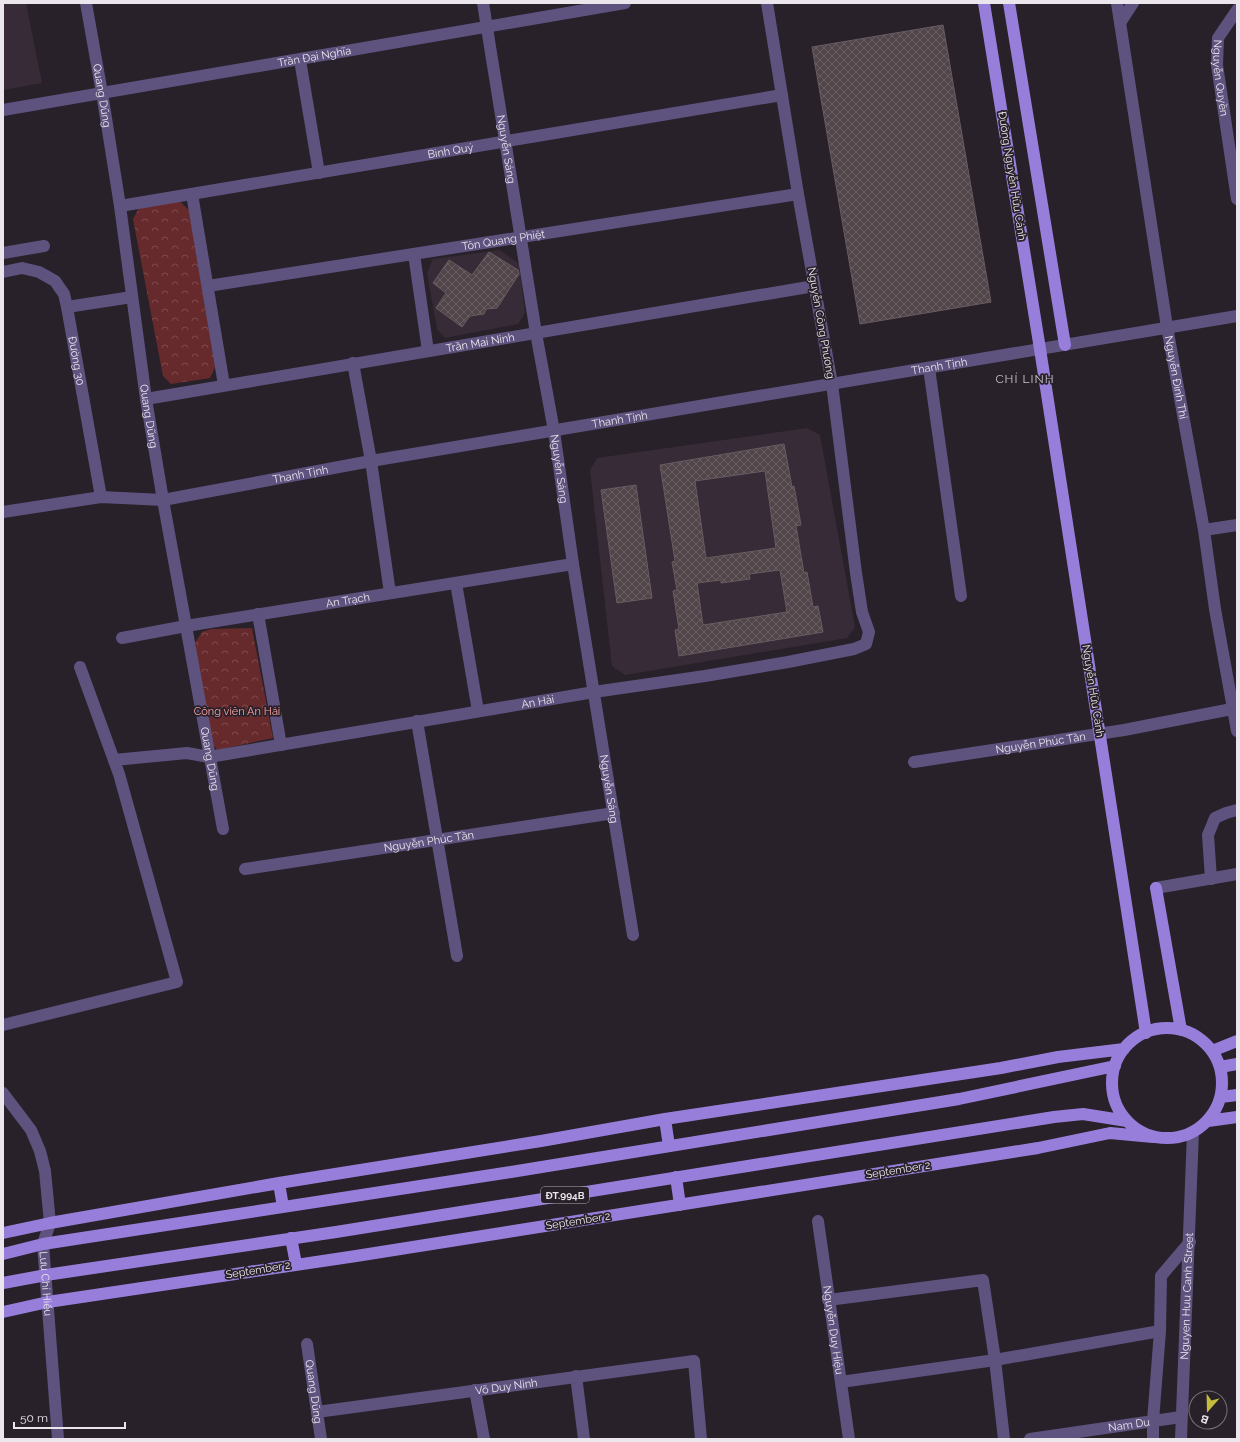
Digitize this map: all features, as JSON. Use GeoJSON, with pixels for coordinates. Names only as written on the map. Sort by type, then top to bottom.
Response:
{"type":"FeatureCollection","features":[{"type":"Feature","properties":{"kind":"main road","name":"Đường Nguyễn Hữu Cảnh"},"geometry":{"type":"LineString","coordinates":[[984,3],[1040,349]]}},
{"type":"Feature","properties":{"kind":"main road"},"geometry":{"type":"LineString","coordinates":[[1009,3],[1065,345]]}},
{"type":"Feature","properties":{"kind":"main road","name":"Nguyễn Hữu Cảnh"},"geometry":{"type":"LineString","coordinates":[[1040,349],[1146,1032]]}},
{"type":"Feature","properties":{"kind":"main road"},"geometry":{"type":"LineString","coordinates":[[1156,888],[1181,1030]]}},
{"type":"Feature","properties":{"kind":"main road","name":"ĐT.994B"},"geometry":{"type":"LineString","coordinates":[[1163,1028],[1181,1030],[1197,1037],[1212,1051],[1220,1067],[1223,1082],[1221,1097],[1217,1107],[1208,1121],[1193,1132],[1172,1138],[1153,1137],[1139,1131],[1127,1121],[1117,1107],[1113,1094],[1112,1081],[1115,1066],[1124,1049],[1134,1039],[1146,1032],[1163,1028]]}},
{"type":"Feature","properties":{"kind":"main road"},"geometry":{"type":"LineString","coordinates":[[1212,1051],[1237,1041]]}},
{"type":"Feature","properties":{"kind":"main road"},"geometry":{"type":"LineString","coordinates":[[3,1233],[50,1223],[279,1183],[665,1119],[1001,1068],[1058,1057],[1124,1049]]}},
{"type":"Feature","properties":{"kind":"main road"},"geometry":{"type":"LineString","coordinates":[[1220,1067],[1237,1064]]}},
{"type":"Feature","properties":{"kind":"main road"},"geometry":{"type":"LineString","coordinates":[[3,1254],[43,1244],[959,1099],[1115,1066]]}},
{"type":"Feature","properties":{"kind":"main road"},"geometry":{"type":"LineString","coordinates":[[1221,1097],[1237,1095]]}},
{"type":"Feature","properties":{"kind":"main road","name":"ĐT.994B"},"geometry":{"type":"LineString","coordinates":[[3,1284],[46,1275],[292,1238],[1054,1116],[1083,1114],[1127,1121]]}},
{"type":"Feature","properties":{"kind":"main road","name":"ĐT.994B"},"geometry":{"type":"LineString","coordinates":[[1208,1121],[1237,1117]]}},
{"type":"Feature","properties":{"kind":"main road"},"geometry":{"type":"LineString","coordinates":[[665,1119],[669,1146]]}},
{"type":"Feature","properties":{"kind":"main road","name":"September 2"},"geometry":{"type":"LineString","coordinates":[[3,1312],[48,1302],[1038,1148],[1110,1133],[1153,1137]]}},
{"type":"Feature","properties":{"kind":"main road"},"geometry":{"type":"LineString","coordinates":[[676,1177],[680,1204]]}},
{"type":"Feature","properties":{"kind":"main road"},"geometry":{"type":"LineString","coordinates":[[279,1183],[283,1207]]}},
{"type":"Feature","properties":{"kind":"main road"},"geometry":{"type":"LineString","coordinates":[[292,1238],[296,1264]]}},
{"type":"Feature","properties":{"kind":"street","name":"Quang Dũng"},"geometry":{"type":"LineString","coordinates":[[86,3],[120,206],[146,399],[223,829]]}},
{"type":"Feature","properties":{"kind":"street","name":"Nguyễn Sáng"},"geometry":{"type":"LineString","coordinates":[[483,3],[536,333],[554,431],[594,692],[634,935]]}},
{"type":"Feature","properties":{"kind":"street","name":"Trần Đại Nghĩa"},"geometry":{"type":"LineString","coordinates":[[3,110],[488,28],[625,3]]}},
{"type":"Feature","properties":{"kind":"street","name":"Nguyễn Công Phương"},"geometry":{"type":"LineString","coordinates":[[767,3],[798,194],[832,384],[856,572],[862,612],[869,632],[866,644]]}},
{"type":"Feature","properties":{"kind":"street","name":"Nguyễn Đình Thi"},"geometry":{"type":"LineString","coordinates":[[1117,3],[1167,327],[1204,530],[1215,609],[1235,708],[1237,730]]}},
{"type":"Feature","properties":{"kind":"street"},"geometry":{"type":"LineString","coordinates":[[1120,23],[1133,3]]}},
{"type":"Feature","properties":{"kind":"street","name":"Nguyễn Quyền"},"geometry":{"type":"LineString","coordinates":[[1237,10],[1218,38],[1218,65],[1237,199]]}},
{"type":"Feature","properties":{"kind":"street"},"geometry":{"type":"LineString","coordinates":[[300,60],[319,172]]}},
{"type":"Feature","properties":{"kind":"street","name":"Bình Quý"},"geometry":{"type":"LineString","coordinates":[[120,206],[782,95]]}},
{"type":"Feature","properties":{"kind":"street"},"geometry":{"type":"LineString","coordinates":[[192,194],[224,384]]}},
{"type":"Feature","properties":{"kind":"street","name":"Tôn Quang Phiệt"},"geometry":{"type":"LineString","coordinates":[[208,286],[798,194]]}},
{"type":"Feature","properties":{"kind":"street"},"geometry":{"type":"LineString","coordinates":[[3,253],[44,246]]}},
{"type":"Feature","properties":{"kind":"street"},"geometry":{"type":"LineString","coordinates":[[414,254],[428,351]]}},
{"type":"Feature","properties":{"kind":"street","name":"Đường 30"},"geometry":{"type":"LineString","coordinates":[[3,272],[22,268],[39,272],[55,281],[64,294],[101,497]]}},
{"type":"Feature","properties":{"kind":"street","name":"Trần Mai Ninh"},"geometry":{"type":"LineString","coordinates":[[146,399],[224,384],[814,286]]}},
{"type":"Feature","properties":{"kind":"street"},"geometry":{"type":"LineString","coordinates":[[67,307],[132,297]]}},
{"type":"Feature","properties":{"kind":"street","name":"Thanh Tịnh"},"geometry":{"type":"LineString","coordinates":[[3,512],[101,497],[163,500],[371,462],[1237,316]]}},
{"type":"Feature","properties":{"kind":"street"},"geometry":{"type":"LineString","coordinates":[[353,363],[371,462],[390,593]]}},
{"type":"Feature","properties":{"kind":"street"},"geometry":{"type":"LineString","coordinates":[[929,368],[961,596]]}},
{"type":"Feature","properties":{"kind":"street"},"geometry":{"type":"LineString","coordinates":[[1204,530],[1237,525]]}},
{"type":"Feature","properties":{"kind":"street","name":"An Trạch"},"geometry":{"type":"LineString","coordinates":[[122,638],[258,614],[574,564]]}},
{"type":"Feature","properties":{"kind":"street"},"geometry":{"type":"LineString","coordinates":[[456,583],[478,711]]}},
{"type":"Feature","properties":{"kind":"street"},"geometry":{"type":"LineString","coordinates":[[258,614],[281,744]]}},
{"type":"Feature","properties":{"kind":"street","name":"An Hải"},"geometry":{"type":"LineString","coordinates":[[114,760],[187,753],[209,756],[594,692],[788,662],[854,650],[866,644]]}},
{"type":"Feature","properties":{"kind":"street"},"geometry":{"type":"LineString","coordinates":[[3,1025],[177,982],[114,760],[80,667]]}},
{"type":"Feature","properties":{"kind":"street","name":"Nguyễn Phúc Tần"},"geometry":{"type":"LineString","coordinates":[[914,762],[1124,730],[1235,708]]}},
{"type":"Feature","properties":{"kind":"street"},"geometry":{"type":"LineString","coordinates":[[417,722],[457,956]]}},
{"type":"Feature","properties":{"kind":"street"},"geometry":{"type":"LineString","coordinates":[[1210,879],[1208,835],[1215,818],[1237,810]]}},
{"type":"Feature","properties":{"kind":"street","name":"Nguyễn Phúc Tần"},"geometry":{"type":"LineString","coordinates":[[245,870],[614,813]]}},
{"type":"Feature","properties":{"kind":"street"},"geometry":{"type":"LineString","coordinates":[[1156,888],[1237,874]]}},
{"type":"Feature","properties":{"kind":"street","name":"Lưu Chí Hiếu"},"geometry":{"type":"LineString","coordinates":[[3,1093],[31,1130],[40,1151],[45,1171],[50,1223],[43,1244],[58,1439]]}},
{"type":"Feature","properties":{"kind":"street"},"geometry":{"type":"LineString","coordinates":[[1190,1242],[1193,1132]]}},
{"type":"Feature","properties":{"kind":"street","name":"Nguyễn Duy Hiệu"},"geometry":{"type":"LineString","coordinates":[[818,1221],[828,1300],[849,1439]]}},
{"type":"Feature","properties":{"kind":"street","name":"Nguyen Huu Canh Street"},"geometry":{"type":"LineString","coordinates":[[1153,1439],[1160,1331],[1161,1276],[1190,1242]]}},
{"type":"Feature","properties":{"kind":"street","name":"Nguyen Huu Canh Street"},"geometry":{"type":"LineString","coordinates":[[1181,1439],[1190,1242]]}},
{"type":"Feature","properties":{"kind":"street"},"geometry":{"type":"LineString","coordinates":[[828,1300],[983,1280],[996,1360],[1004,1439]]}},
{"type":"Feature","properties":{"kind":"street"},"geometry":{"type":"LineString","coordinates":[[841,1382],[996,1360],[1160,1331]]}},
{"type":"Feature","properties":{"kind":"street","name":"Quang Dũng"},"geometry":{"type":"LineString","coordinates":[[307,1344],[321,1439]]}},
{"type":"Feature","properties":{"kind":"street","name":"Võ Duy Ninh"},"geometry":{"type":"LineString","coordinates":[[317,1412],[694,1361],[701,1439]]}},
{"type":"Feature","properties":{"kind":"street"},"geometry":{"type":"LineString","coordinates":[[576,1376],[584,1439]]}},
{"type":"Feature","properties":{"kind":"street"},"geometry":{"type":"LineString","coordinates":[[475,1390],[484,1439]]}},
{"type":"Feature","properties":{"kind":"street","name":"Nam Du"},"geometry":{"type":"LineString","coordinates":[[1030,1439],[1181,1416]]}},
{"type":"Feature","properties":{"kind":"shaded area"},"geometry":{"type":"Polygon","coordinates":[[[3,3],[26,3],[42,83],[3,90],[3,3]]]}},
{"type":"Feature","properties":{"kind":"shaded area"},"geometry":{"type":"Polygon","coordinates":[[[500,250],[519,264],[525,313],[518,324],[445,338],[437,329],[427,273],[433,259],[500,250]]]}},
{"type":"Feature","properties":{"kind":"shaded area"},"geometry":{"type":"Polygon","coordinates":[[[807,428],[820,435],[855,627],[847,638],[625,675],[612,666],[590,470],[597,458],[807,428]]]}},
{"type":"Feature","properties":{"kind":"green space"},"geometry":{"type":"Polygon","coordinates":[[[179,201],[189,210],[215,367],[210,378],[171,384],[163,376],[133,219],[139,208],[179,201]]]}},
{"type":"Feature","properties":{"kind":"green space","name":"Công viên An Hải"},"geometry":{"type":"Polygon","coordinates":[[[252,628],[273,738],[217,750],[212,743],[195,643],[202,632],[211,629],[252,628]]]}},
{"type":"Feature","properties":{"kind":"building"},"geometry":{"type":"Polygon","coordinates":[[[943,25],[991,302],[860,324],[812,47],[943,25]]]}},
{"type":"Feature","properties":{"kind":"building"},"geometry":{"type":"Polygon","coordinates":[[[489,252],[518,270],[519,274],[497,308],[486,309],[484,314],[470,316],[462,327],[436,308],[446,293],[433,283],[449,260],[472,275],[489,252]]]}},
{"type":"Feature","properties":{"kind":"building"},"geometry":{"type":"Polygon","coordinates":[[[784,444],[801,525],[796,526],[804,573],[807,572],[813,607],[818,606],[823,632],[679,656],[675,630],[679,629],[673,591],[677,590],[672,562],[675,561],[660,465],[784,444]],[[765,471],[695,481],[706,558],[776,548],[765,471]],[[780,570],[749,574],[750,579],[721,583],[721,580],[697,583],[703,625],[787,612],[780,570]]]}},
{"type":"Feature","properties":{"kind":"building"},"geometry":{"type":"Polygon","coordinates":[[[636,485],[652,598],[617,603],[601,490],[636,485]]]}},
{"type":"Feature","properties":{"kind":"district","name":"CHÍ LINH"},"geometry":{"type":"Point","coordinates":[1025,379]}}]}
